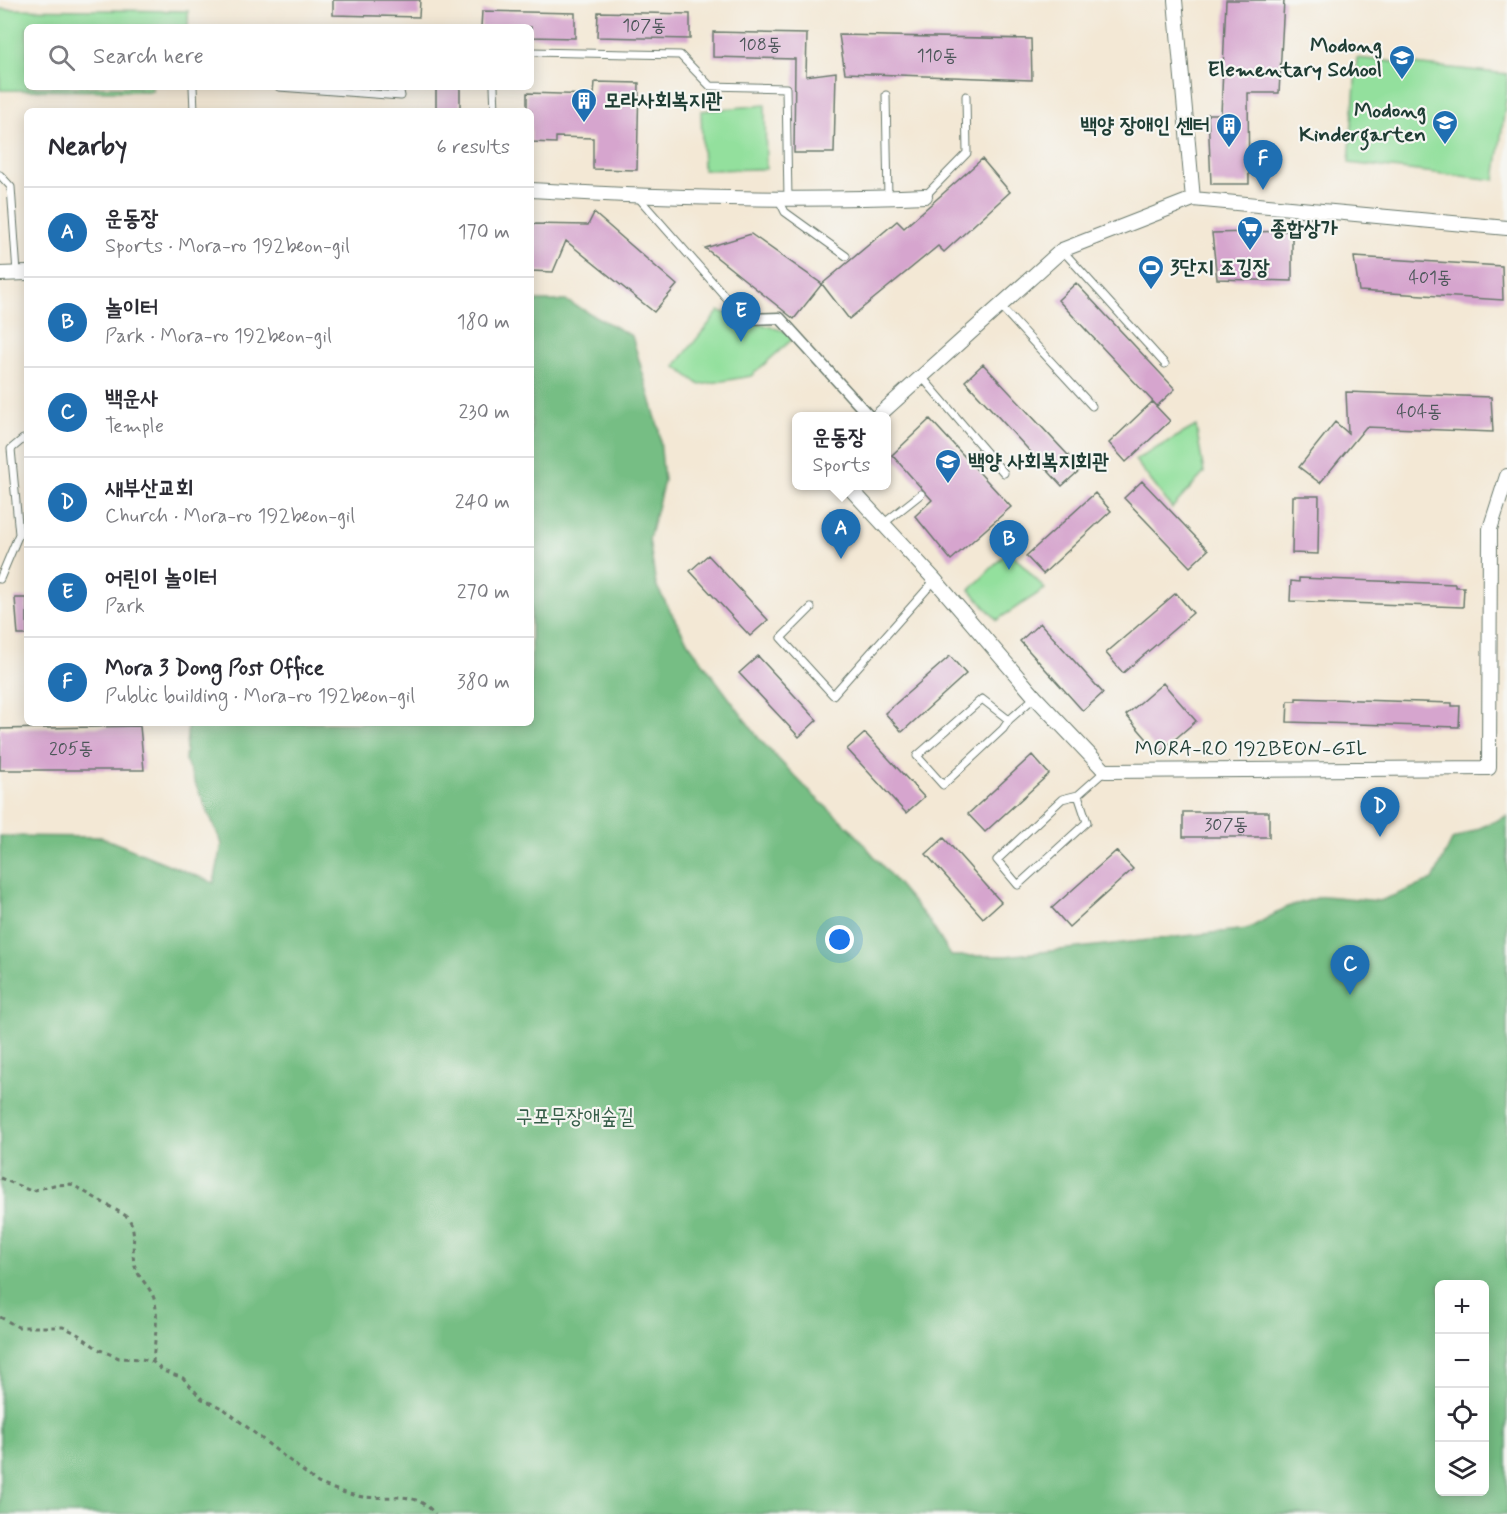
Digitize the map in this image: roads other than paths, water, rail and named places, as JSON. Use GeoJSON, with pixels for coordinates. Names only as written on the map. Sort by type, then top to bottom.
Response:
{"type":"FeatureCollection","features":[{"type":"Feature","properties":{"kind":"street"},"geometry":{"type":"LineString","coordinates":[[1175,0],[1193,199]]}},
{"type":"Feature","properties":{"kind":"street"},"geometry":{"type":"LineString","coordinates":[[534,190],[784,200],[926,196]]}},
{"type":"Feature","properties":{"kind":"street"},"geometry":{"type":"LineString","coordinates":[[884,412],[1062,250],[1193,199],[1507,228]]}},
{"type":"Feature","properties":{"kind":"street"},"geometry":{"type":"LineString","coordinates":[[0,274],[22,273]]}},
{"type":"Feature","properties":{"kind":"street"},"geometry":{"type":"LineString","coordinates":[[745,319],[780,318],[865,412]]}},
{"type":"Feature","properties":{"kind":"street","name":"MORA-RO 192BEON-GIL"},"geometry":{"type":"LineString","coordinates":[[852,490],[935,580],[1035,697],[1105,771],[1489,768],[1490,529],[1507,476]]}},
{"type":"Feature","properties":{"kind":"lane"},"geometry":{"type":"LineString","coordinates":[[534,52],[680,56],[710,86],[786,88],[785,212],[846,256]]}},
{"type":"Feature","properties":{"kind":"lane"},"geometry":{"type":"LineString","coordinates":[[193,90],[194,108]]}},
{"type":"Feature","properties":{"kind":"lane"},"geometry":{"type":"LineString","coordinates":[[320,90],[401,96],[400,90]]}},
{"type":"Feature","properties":{"kind":"lane"},"geometry":{"type":"LineString","coordinates":[[495,90],[495,108]]}},
{"type":"Feature","properties":{"kind":"lane"},"geometry":{"type":"LineString","coordinates":[[886,95],[888,198]]}},
{"type":"Feature","properties":{"kind":"lane"},"geometry":{"type":"LineString","coordinates":[[926,196],[967,153],[966,96]]}},
{"type":"Feature","properties":{"kind":"lane"},"geometry":{"type":"LineString","coordinates":[[0,175],[11,187],[22,273]]}},
{"type":"Feature","properties":{"kind":"lane"},"geometry":{"type":"LineString","coordinates":[[637,196],[745,319]]}},
{"type":"Feature","properties":{"kind":"lane"},"geometry":{"type":"LineString","coordinates":[[1062,250],[1165,364]]}},
{"type":"Feature","properties":{"kind":"lane"},"geometry":{"type":"LineString","coordinates":[[1000,306],[1092,406]]}},
{"type":"Feature","properties":{"kind":"lane"},"geometry":{"type":"LineString","coordinates":[[922,377],[1004,473]]}},
{"type":"Feature","properties":{"kind":"lane"},"geometry":{"type":"LineString","coordinates":[[0,579],[19,534],[11,448],[24,439]]}},
{"type":"Feature","properties":{"kind":"lane"},"geometry":{"type":"LineString","coordinates":[[883,525],[921,494]]}},
{"type":"Feature","properties":{"kind":"lane"},"geometry":{"type":"LineString","coordinates":[[811,608],[782,638],[833,695],[935,580]]}},
{"type":"Feature","properties":{"kind":"lane"},"geometry":{"type":"LineString","coordinates":[[1009,720],[982,699],[917,756],[943,785],[1035,697]]}},
{"type":"Feature","properties":{"kind":"lane"},"geometry":{"type":"LineString","coordinates":[[1078,795],[1087,822],[1018,885],[997,860],[1062,800],[1078,795],[1105,771]]}},
{"type":"Feature","properties":{"kind":"place","name":"Modong Elementary School"},"geometry":{"type":"Point","coordinates":[1402,81]}},
{"type":"Feature","properties":{"kind":"place","name":"모라사회복지관"},"geometry":{"type":"Point","coordinates":[584,124]}},
{"type":"Feature","properties":{"kind":"place","name":"Modong Kindergarten"},"geometry":{"type":"Point","coordinates":[1445,146]}},
{"type":"Feature","properties":{"kind":"place","name":"백양 장애인 센터"},"geometry":{"type":"Point","coordinates":[1229,149]}},
{"type":"Feature","properties":{"kind":"place","name":"Mora 3 Dong Post Office"},"geometry":{"type":"Point","coordinates":[1263,190]}},
{"type":"Feature","properties":{"kind":"place","name":"종합상가"},"geometry":{"type":"Point","coordinates":[1250,252]}},
{"type":"Feature","properties":{"kind":"place","name":"3단지 조깅장"},"geometry":{"type":"Point","coordinates":[1151,291]}},
{"type":"Feature","properties":{"kind":"place","name":"어린이 놀이터"},"geometry":{"type":"Point","coordinates":[741,342]}},
{"type":"Feature","properties":{"kind":"place","name":"백양 사회복지회관"},"geometry":{"type":"Point","coordinates":[948,485]}},
{"type":"Feature","properties":{"kind":"place","name":"운동장"},"geometry":{"type":"Point","coordinates":[841,559]}},
{"type":"Feature","properties":{"kind":"place","name":"놀이터"},"geometry":{"type":"Point","coordinates":[1009,570]}},
{"type":"Feature","properties":{"kind":"place","name":"새부산교회"},"geometry":{"type":"Point","coordinates":[1380,837]}},
{"type":"Feature","properties":{"kind":"place","name":"백운사"},"geometry":{"type":"Point","coordinates":[1350,995]}},
{"type":"Feature","properties":{"kind":"park label","name":"구포무장애숲길"},"geometry":{"type":"Point","coordinates":[575,1117]}}]}
